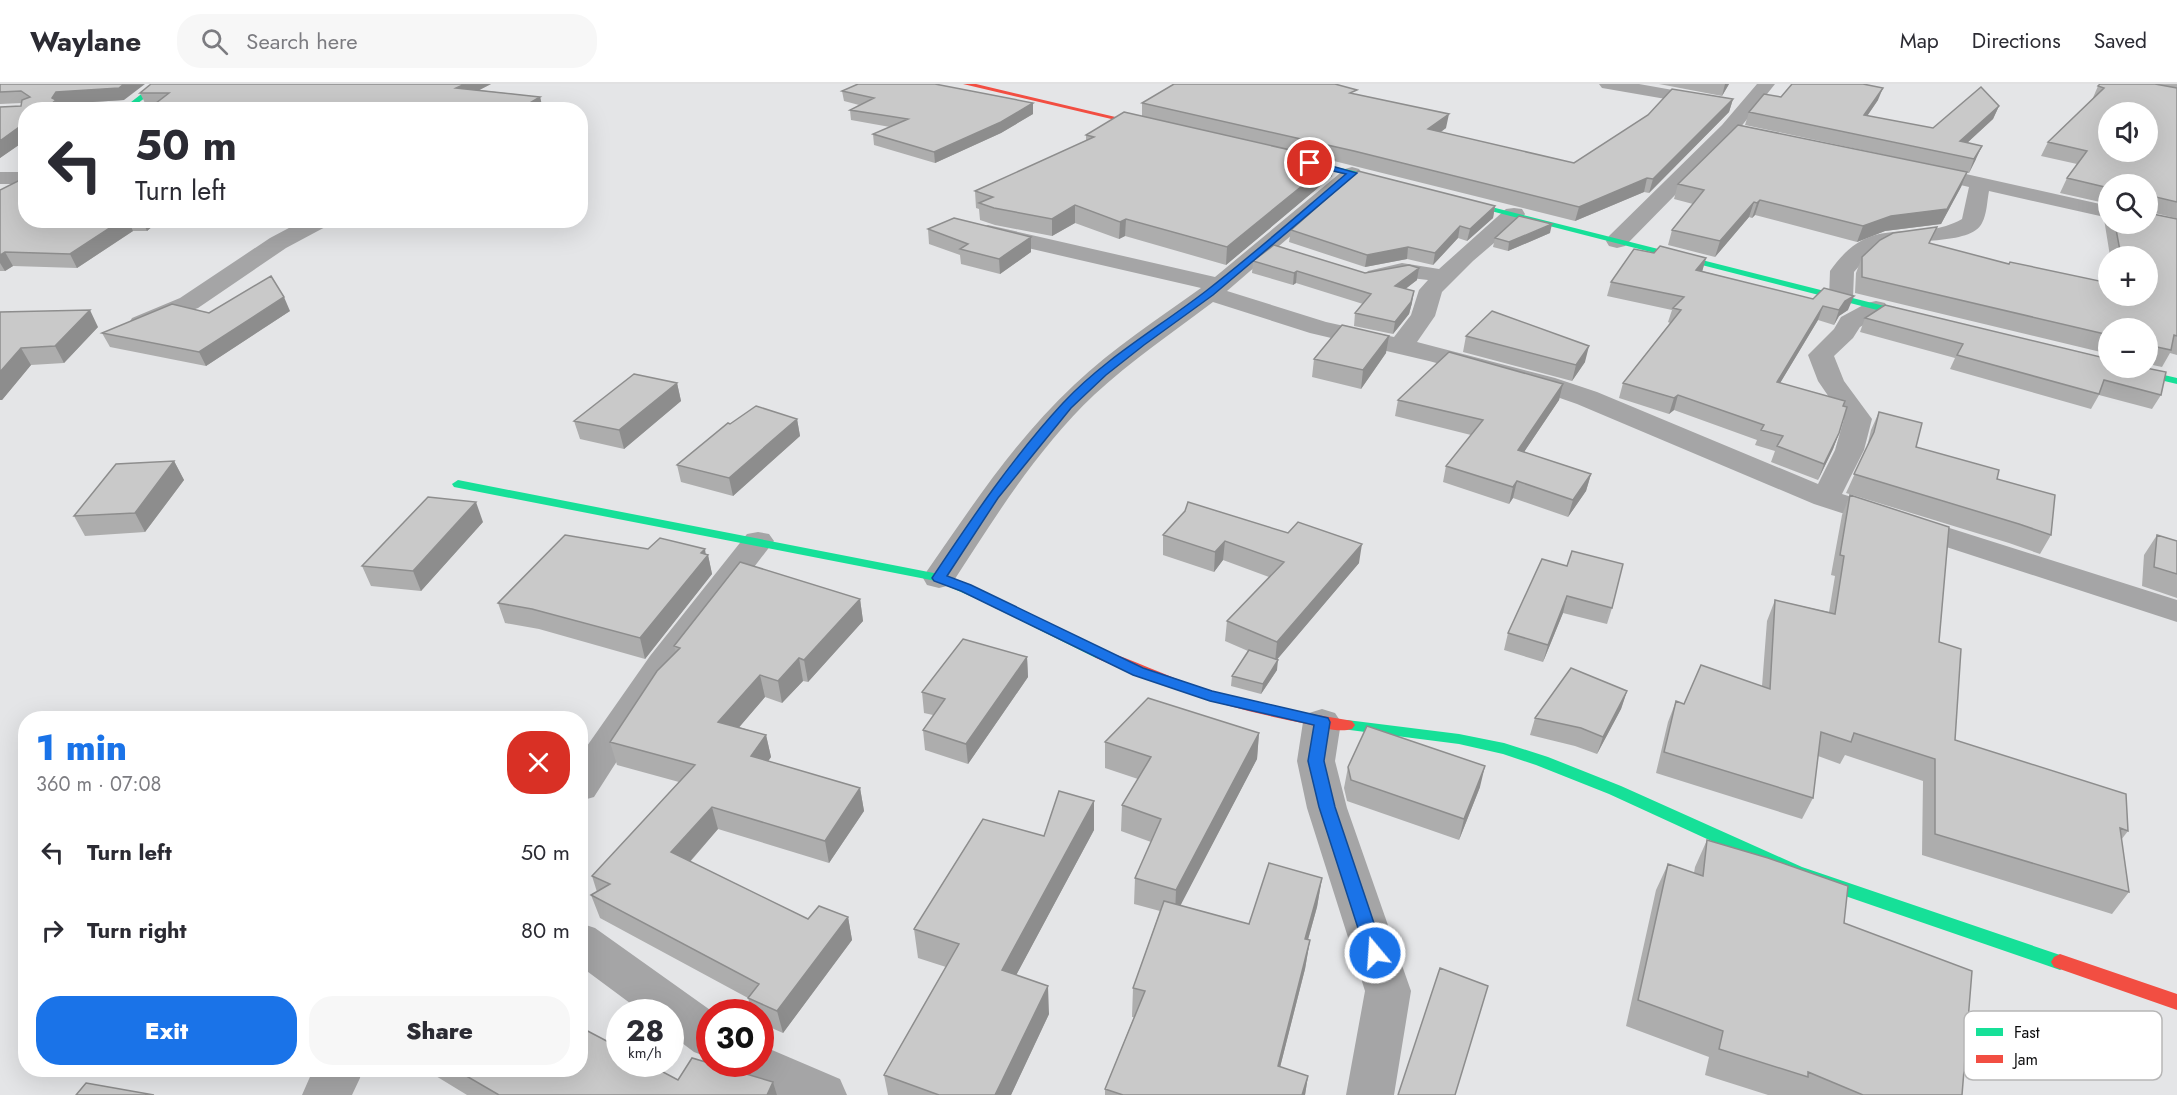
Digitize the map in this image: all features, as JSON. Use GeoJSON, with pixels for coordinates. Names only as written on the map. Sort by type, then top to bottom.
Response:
{"type":"FeatureCollection","features":[{"type":"Feature","properties":{"kind":"street"},"geometry":{"type":"LineString","coordinates":[[135,102],[159,84]]}},
{"type":"Feature","properties":{"kind":"street"},"geometry":{"type":"LineString","coordinates":[[967,84],[1002,87],[1171,131]]}},
{"type":"Feature","properties":{"kind":"street"},"geometry":{"type":"LineString","coordinates":[[1608,84],[1746,108]]}},
{"type":"Feature","properties":{"kind":"street"},"geometry":{"type":"LineString","coordinates":[[1617,241],[1729,129],[1766,84]]}},
{"type":"Feature","properties":{"kind":"street"},"geometry":{"type":"LineString","coordinates":[[1729,129],[1752,134]]}},
{"type":"Feature","properties":{"kind":"street"},"geometry":{"type":"LineString","coordinates":[[1273,154],[1410,188]]}},
{"type":"Feature","properties":{"kind":"street"},"geometry":{"type":"LineString","coordinates":[[1900,165],[2098,209]]}},
{"type":"Feature","properties":{"kind":"street"},"geometry":{"type":"LineString","coordinates":[[939,578],[993,496],[1067,405],[1140,342],[1215,289],[1353,173]]}},
{"type":"Feature","properties":{"kind":"street"},"geometry":{"type":"LineString","coordinates":[[1841,298],[1842,271],[1864,248],[1883,240],[1955,231],[1972,222],[1980,182]]}},
{"type":"Feature","properties":{"kind":"street"},"geometry":{"type":"LineString","coordinates":[[1433,193],[1942,324]]}},
{"type":"Feature","properties":{"kind":"street"},"geometry":{"type":"LineString","coordinates":[[1401,346],[1423,316],[1431,291],[1465,256],[1514,214]]}},
{"type":"Feature","properties":{"kind":"street"},"geometry":{"type":"LineString","coordinates":[[969,226],[989,233],[1069,249],[1215,289],[1318,328],[1401,346],[1546,384],[1587,398],[1825,498],[2177,611]]}},
{"type":"Feature","properties":{"kind":"street"},"geometry":{"type":"LineString","coordinates":[[140,323],[189,303],[278,243],[306,228]]}},
{"type":"Feature","properties":{"kind":"street"},"geometry":{"type":"LineString","coordinates":[[1268,245],[1295,255]]}},
{"type":"Feature","properties":{"kind":"street"},"geometry":{"type":"LineString","coordinates":[[1353,273],[1376,276],[1395,269],[1407,268],[1444,277]]}},
{"type":"Feature","properties":{"kind":"street"},"geometry":{"type":"LineString","coordinates":[[1825,498],[1857,429],[1858,419],[1822,367],[1821,355],[1844,333],[1850,322],[1875,308]]}},
{"type":"Feature","properties":{"kind":"street"},"geometry":{"type":"LineString","coordinates":[[2158,377],[2177,381]]}},
{"type":"Feature","properties":{"kind":"street"},"geometry":{"type":"LineString","coordinates":[[458,484],[939,578],[966,588],[1138,672],[1210,696],[1323,722],[1415,732],[1515,753],[1578,774],[1749,854],[1796,872],[2177,1002]]}},
{"type":"Feature","properties":{"kind":"street"},"geometry":{"type":"LineString","coordinates":[[588,775],[662,664],[758,541]]}},
{"type":"Feature","properties":{"kind":"street"},"geometry":{"type":"LineString","coordinates":[[1323,722],[1316,761],[1327,807],[1388,992],[1370,1095]]}},
{"type":"Feature","properties":{"kind":"street"},"geometry":{"type":"LineString","coordinates":[[588,946],[696,1026]]}},
{"type":"Feature","properties":{"kind":"street"},"geometry":{"type":"LineString","coordinates":[[774,1073],[823,1095]]}},
{"type":"Feature","properties":{"kind":"street"},"geometry":{"type":"LineString","coordinates":[[326,1095],[336,1077]]}},
{"type":"Feature","properties":{"kind":"building"},"geometry":{"type":"Polygon","coordinates":[[[0,84],[124,84],[119,88],[56,92],[52,98],[56,100],[53,102],[22,102],[30,97],[21,91],[0,92],[0,84]]]}},
{"type":"Feature","properties":{"kind":"building"},"geometry":{"type":"Polygon","coordinates":[[[151,84],[465,84],[456,88],[540,97],[532,102],[157,102],[169,93],[140,93],[151,84]]]}},
{"type":"Feature","properties":{"kind":"building"},"geometry":{"type":"Polygon","coordinates":[[[858,84],[935,84],[1033,103],[1001,122],[934,152],[873,134],[908,119],[850,110],[874,98],[842,91],[858,84]]]}},
{"type":"Feature","properties":{"kind":"building"},"geometry":{"type":"Polygon","coordinates":[[[1174,84],[1335,84],[1357,90],[1350,93],[1449,114],[1428,129],[1574,163],[1648,115],[1672,89],[1733,99],[1653,179],[1647,178],[1579,207],[1354,151],[1142,103],[1174,84]]]}},
{"type":"Feature","properties":{"kind":"building"},"geometry":{"type":"Polygon","coordinates":[[[1792,84],[1863,84],[1883,88],[1864,115],[1933,128],[1981,87],[1999,106],[1960,141],[1982,146],[1974,159],[1749,112],[1764,94],[1781,97],[1792,84]]]}},
{"type":"Feature","properties":{"kind":"building"},"geometry":{"type":"Polygon","coordinates":[[[2100,84],[2155,84],[2177,88],[2177,202],[2158,197],[2158,174],[2098,174],[2098,185],[2067,178],[2087,151],[2048,142],[2104,88],[2098,86],[2100,84]]]}},
{"type":"Feature","properties":{"kind":"building"},"geometry":{"type":"Polygon","coordinates":[[[18,106],[18,128],[0,141],[0,107],[18,106]]]}},
{"type":"Feature","properties":{"kind":"building"},"geometry":{"type":"Polygon","coordinates":[[[1124,112],[1334,160],[1227,247],[1126,219],[1120,222],[1075,205],[1052,219],[979,203],[993,197],[975,191],[1094,137],[1086,135],[1124,112]]]}},
{"type":"Feature","properties":{"kind":"building"},"geometry":{"type":"Polygon","coordinates":[[[1738,125],[1967,172],[1947,209],[1891,216],[1863,226],[1760,200],[1757,203],[1754,202],[1720,241],[1672,230],[1704,190],[1678,184],[1738,125]]]}},
{"type":"Feature","properties":{"kind":"building"},"geometry":{"type":"Polygon","coordinates":[[[1358,171],[1495,206],[1470,229],[1460,226],[1435,253],[1408,247],[1367,255],[1291,230],[1358,171]]]}},
{"type":"Feature","properties":{"kind":"building"},"geometry":{"type":"Polygon","coordinates":[[[18,181],[18,228],[110,228],[70,254],[5,252],[0,255],[0,190],[18,181]]]}},
{"type":"Feature","properties":{"kind":"building"},"geometry":{"type":"Polygon","coordinates":[[[2158,215],[2177,219],[2177,336],[2174,335],[2171,350],[2158,347],[2158,318],[2098,318],[2098,332],[1862,277],[1862,257],[1880,240],[1893,233],[1937,227],[1929,243],[2009,264],[2010,262],[2098,281],[2098,306],[2158,306],[2158,246],[2119,246],[2117,234],[2158,234],[2158,215]]]}},
{"type":"Feature","properties":{"kind":"building"},"geometry":{"type":"Polygon","coordinates":[[[1519,216],[1552,224],[1509,242],[1495,238],[1519,216]]]}},
{"type":"Feature","properties":{"kind":"building"},"geometry":{"type":"Polygon","coordinates":[[[954,218],[1031,237],[999,259],[960,249],[968,244],[928,229],[954,218]]]}},
{"type":"Feature","properties":{"kind":"building"},"geometry":{"type":"Polygon","coordinates":[[[1274,245],[1365,273],[1409,265],[1419,268],[1395,286],[1414,291],[1411,302],[1395,322],[1355,313],[1371,294],[1297,271],[1294,273],[1253,261],[1274,245]]]}},
{"type":"Feature","properties":{"kind":"building"},"geometry":{"type":"Polygon","coordinates":[[[1660,246],[1706,258],[1696,270],[1813,299],[1824,288],[1854,296],[1845,301],[1839,310],[1823,306],[1777,382],[1845,401],[1843,406],[1847,407],[1839,433],[1824,464],[1777,446],[1783,436],[1761,430],[1764,425],[1678,395],[1674,398],[1623,383],[1681,310],[1673,308],[1684,297],[1611,282],[1634,249],[1654,253],[1660,246]]]}},
{"type":"Feature","properties":{"kind":"building"},"geometry":{"type":"Polygon","coordinates":[[[271,276],[284,297],[199,352],[102,333],[172,304],[209,313],[271,276]]]}},
{"type":"Feature","properties":{"kind":"building"},"geometry":{"type":"Polygon","coordinates":[[[1885,305],[2098,356],[2098,378],[2158,378],[2158,370],[2166,372],[2161,395],[2104,380],[2099,394],[1957,355],[1963,344],[1865,318],[1885,305]]]}},
{"type":"Feature","properties":{"kind":"building"},"geometry":{"type":"Polygon","coordinates":[[[90,310],[55,346],[21,348],[0,372],[0,312],[90,310]]]}},
{"type":"Feature","properties":{"kind":"building"},"geometry":{"type":"Polygon","coordinates":[[[1492,311],[1589,346],[1576,365],[1466,336],[1492,311]]]}},
{"type":"Feature","properties":{"kind":"building"},"geometry":{"type":"Polygon","coordinates":[[[1342,325],[1389,336],[1363,370],[1314,359],[1342,325]]]}},
{"type":"Feature","properties":{"kind":"building"},"geometry":{"type":"Polygon","coordinates":[[[1449,352],[1563,384],[1518,450],[1591,474],[1573,500],[1517,481],[1513,487],[1446,466],[1483,420],[1398,400],[1449,352]]]}},
{"type":"Feature","properties":{"kind":"building"},"geometry":{"type":"Polygon","coordinates":[[[634,374],[677,383],[619,430],[574,421],[634,374]]]}},
{"type":"Feature","properties":{"kind":"building"},"geometry":{"type":"Polygon","coordinates":[[[756,406],[797,419],[729,478],[677,465],[728,423],[730,424],[756,406]]]}},
{"type":"Feature","properties":{"kind":"building"},"geometry":{"type":"Polygon","coordinates":[[[1879,412],[1922,423],[1916,447],[1999,470],[1997,479],[2055,495],[2051,535],[1854,474],[1874,432],[1879,412]]]}},
{"type":"Feature","properties":{"kind":"building"},"geometry":{"type":"Polygon","coordinates":[[[174,461],[135,513],[74,516],[116,464],[174,461]]]}},
{"type":"Feature","properties":{"kind":"building"},"geometry":{"type":"Polygon","coordinates":[[[1850,495],[1949,527],[1939,642],[1961,649],[1955,740],[2126,794],[2128,831],[2120,828],[2129,892],[1935,834],[1935,759],[1854,733],[1851,742],[1821,732],[1813,798],[1664,752],[1676,701],[1684,704],[1701,665],[1770,689],[1775,600],[1835,614],[1844,556],[1840,555],[1850,495]]]}},
{"type":"Feature","properties":{"kind":"building"},"geometry":{"type":"Polygon","coordinates":[[[428,497],[476,502],[413,571],[362,566],[428,497]]]}},
{"type":"Feature","properties":{"kind":"building"},"geometry":{"type":"Polygon","coordinates":[[[1188,502],[1288,533],[1298,522],[1362,544],[1277,642],[1227,621],[1284,562],[1225,541],[1215,552],[1163,535],[1185,511],[1188,502]]]}},
{"type":"Feature","properties":{"kind":"building"},"geometry":{"type":"Polygon","coordinates":[[[565,535],[648,549],[660,538],[705,549],[701,553],[708,555],[640,638],[532,609],[498,603],[565,535]]]}},
{"type":"Feature","properties":{"kind":"building"},"geometry":{"type":"Polygon","coordinates":[[[2157,535],[2177,541],[2177,574],[2154,567],[2157,535]]]}},
{"type":"Feature","properties":{"kind":"building"},"geometry":{"type":"Polygon","coordinates":[[[1572,551],[1623,564],[1612,608],[1567,596],[1548,645],[1508,633],[1542,559],[1567,566],[1572,551]]]}},
{"type":"Feature","properties":{"kind":"building"},"geometry":{"type":"Polygon","coordinates":[[[740,562],[860,599],[804,660],[799,658],[778,681],[760,675],[718,722],[766,735],[751,756],[860,788],[825,841],[712,807],[671,852],[808,919],[819,906],[848,917],[777,1011],[774,1010],[774,999],[748,998],[759,984],[591,895],[610,884],[592,876],[695,765],[610,742],[657,671],[680,648],[674,646],[740,562]]]}},
{"type":"Feature","properties":{"kind":"building"},"geometry":{"type":"Polygon","coordinates":[[[963,639],[1027,657],[966,744],[923,730],[945,699],[922,692],[963,639]]]}},
{"type":"Feature","properties":{"kind":"building"},"geometry":{"type":"Polygon","coordinates":[[[1249,650],[1278,660],[1263,684],[1232,676],[1249,650]]]}},
{"type":"Feature","properties":{"kind":"building"},"geometry":{"type":"Polygon","coordinates":[[[1571,668],[1627,691],[1603,737],[1581,728],[1535,718],[1571,668]]]}},
{"type":"Feature","properties":{"kind":"building"},"geometry":{"type":"Polygon","coordinates":[[[1148,698],[1259,733],[1176,890],[1135,878],[1161,819],[1122,805],[1151,757],[1105,742],[1148,698]]]}},
{"type":"Feature","properties":{"kind":"building"},"geometry":{"type":"Polygon","coordinates":[[[1367,726],[1485,766],[1464,819],[1351,780],[1348,767],[1367,726]]]}},
{"type":"Feature","properties":{"kind":"building"},"geometry":{"type":"Polygon","coordinates":[[[1059,791],[1094,801],[1002,970],[1048,986],[995,1095],[939,1095],[884,1075],[959,944],[914,929],[983,819],[1044,836],[1059,791]]]}},
{"type":"Feature","properties":{"kind":"building"},"geometry":{"type":"Polygon","coordinates":[[[1707,840],[1768,858],[1848,886],[1844,923],[1972,971],[1969,1011],[1964,1011],[1962,1095],[1863,1095],[1808,1072],[1808,1077],[1719,1049],[1723,1031],[1638,1000],[1668,864],[1703,876],[1707,840]]]}},
{"type":"Feature","properties":{"kind":"building"},"geometry":{"type":"Polygon","coordinates":[[[1269,863],[1322,878],[1305,939],[1310,940],[1278,1066],[1308,1076],[1302,1095],[1123,1095],[1105,1089],[1145,991],[1133,988],[1164,901],[1249,924],[1269,863]]]}},
{"type":"Feature","properties":{"kind":"building"},"geometry":{"type":"Polygon","coordinates":[[[1440,968],[1488,986],[1455,1095],[1398,1095],[1440,968]]]}},
{"type":"Feature","properties":{"kind":"building"},"geometry":{"type":"Polygon","coordinates":[[[588,1031],[606,1041],[606,1077],[672,1077],[678,1080],[680,1077],[684,1077],[684,1071],[692,1058],[696,1059],[696,1077],[756,1077],[773,1082],[767,1095],[499,1095],[468,1077],[588,1077],[588,1031]]]}},
{"type":"Feature","properties":{"kind":"building"},"geometry":{"type":"Polygon","coordinates":[[[86,1083],[154,1095],[76,1095],[86,1083]]]}},
{"type":"Feature","properties":{"kind":"traffic: fast"},"geometry":{"type":"LineString","coordinates":[[135,102],[159,84]]}},
{"type":"Feature","properties":{"kind":"traffic: fast"},"geometry":{"type":"LineString","coordinates":[[1290,158],[1398,184]]}},
{"type":"Feature","properties":{"kind":"traffic: fast"},"geometry":{"type":"LineString","coordinates":[[1451,198],[1924,319]]}},
{"type":"Feature","properties":{"kind":"traffic: fast"},"geometry":{"type":"LineString","coordinates":[[2158,377],[2177,381]]}},
{"type":"Feature","properties":{"kind":"traffic: fast"},"geometry":{"type":"LineString","coordinates":[[458,484],[939,578],[982,596],[1101,655]]}},
{"type":"Feature","properties":{"kind":"traffic: fast"},"geometry":{"type":"LineString","coordinates":[[1347,725],[1459,739],[1504,749],[1542,761],[1615,790],[1796,872],[2060,962]]}},
{"type":"Feature","properties":{"kind":"traffic: jam"},"geometry":{"type":"LineString","coordinates":[[967,84],[1158,128]]}},
{"type":"Feature","properties":{"kind":"traffic: jam"},"geometry":{"type":"LineString","coordinates":[[1101,655],[1191,690],[1222,699],[1284,714],[1347,725]]}},
{"type":"Feature","properties":{"kind":"traffic: jam"},"geometry":{"type":"LineString","coordinates":[[2060,962],[2177,1002]]}},
{"type":"Feature","properties":{"kind":"route"},"geometry":{"type":"LineString","coordinates":[[1310,163],[1353,173],[1210,293],[1140,342],[1067,405],[993,496],[939,578],[966,588],[1138,672],[1210,696],[1323,722],[1316,761],[1327,807],[1375,953]]}}]}
